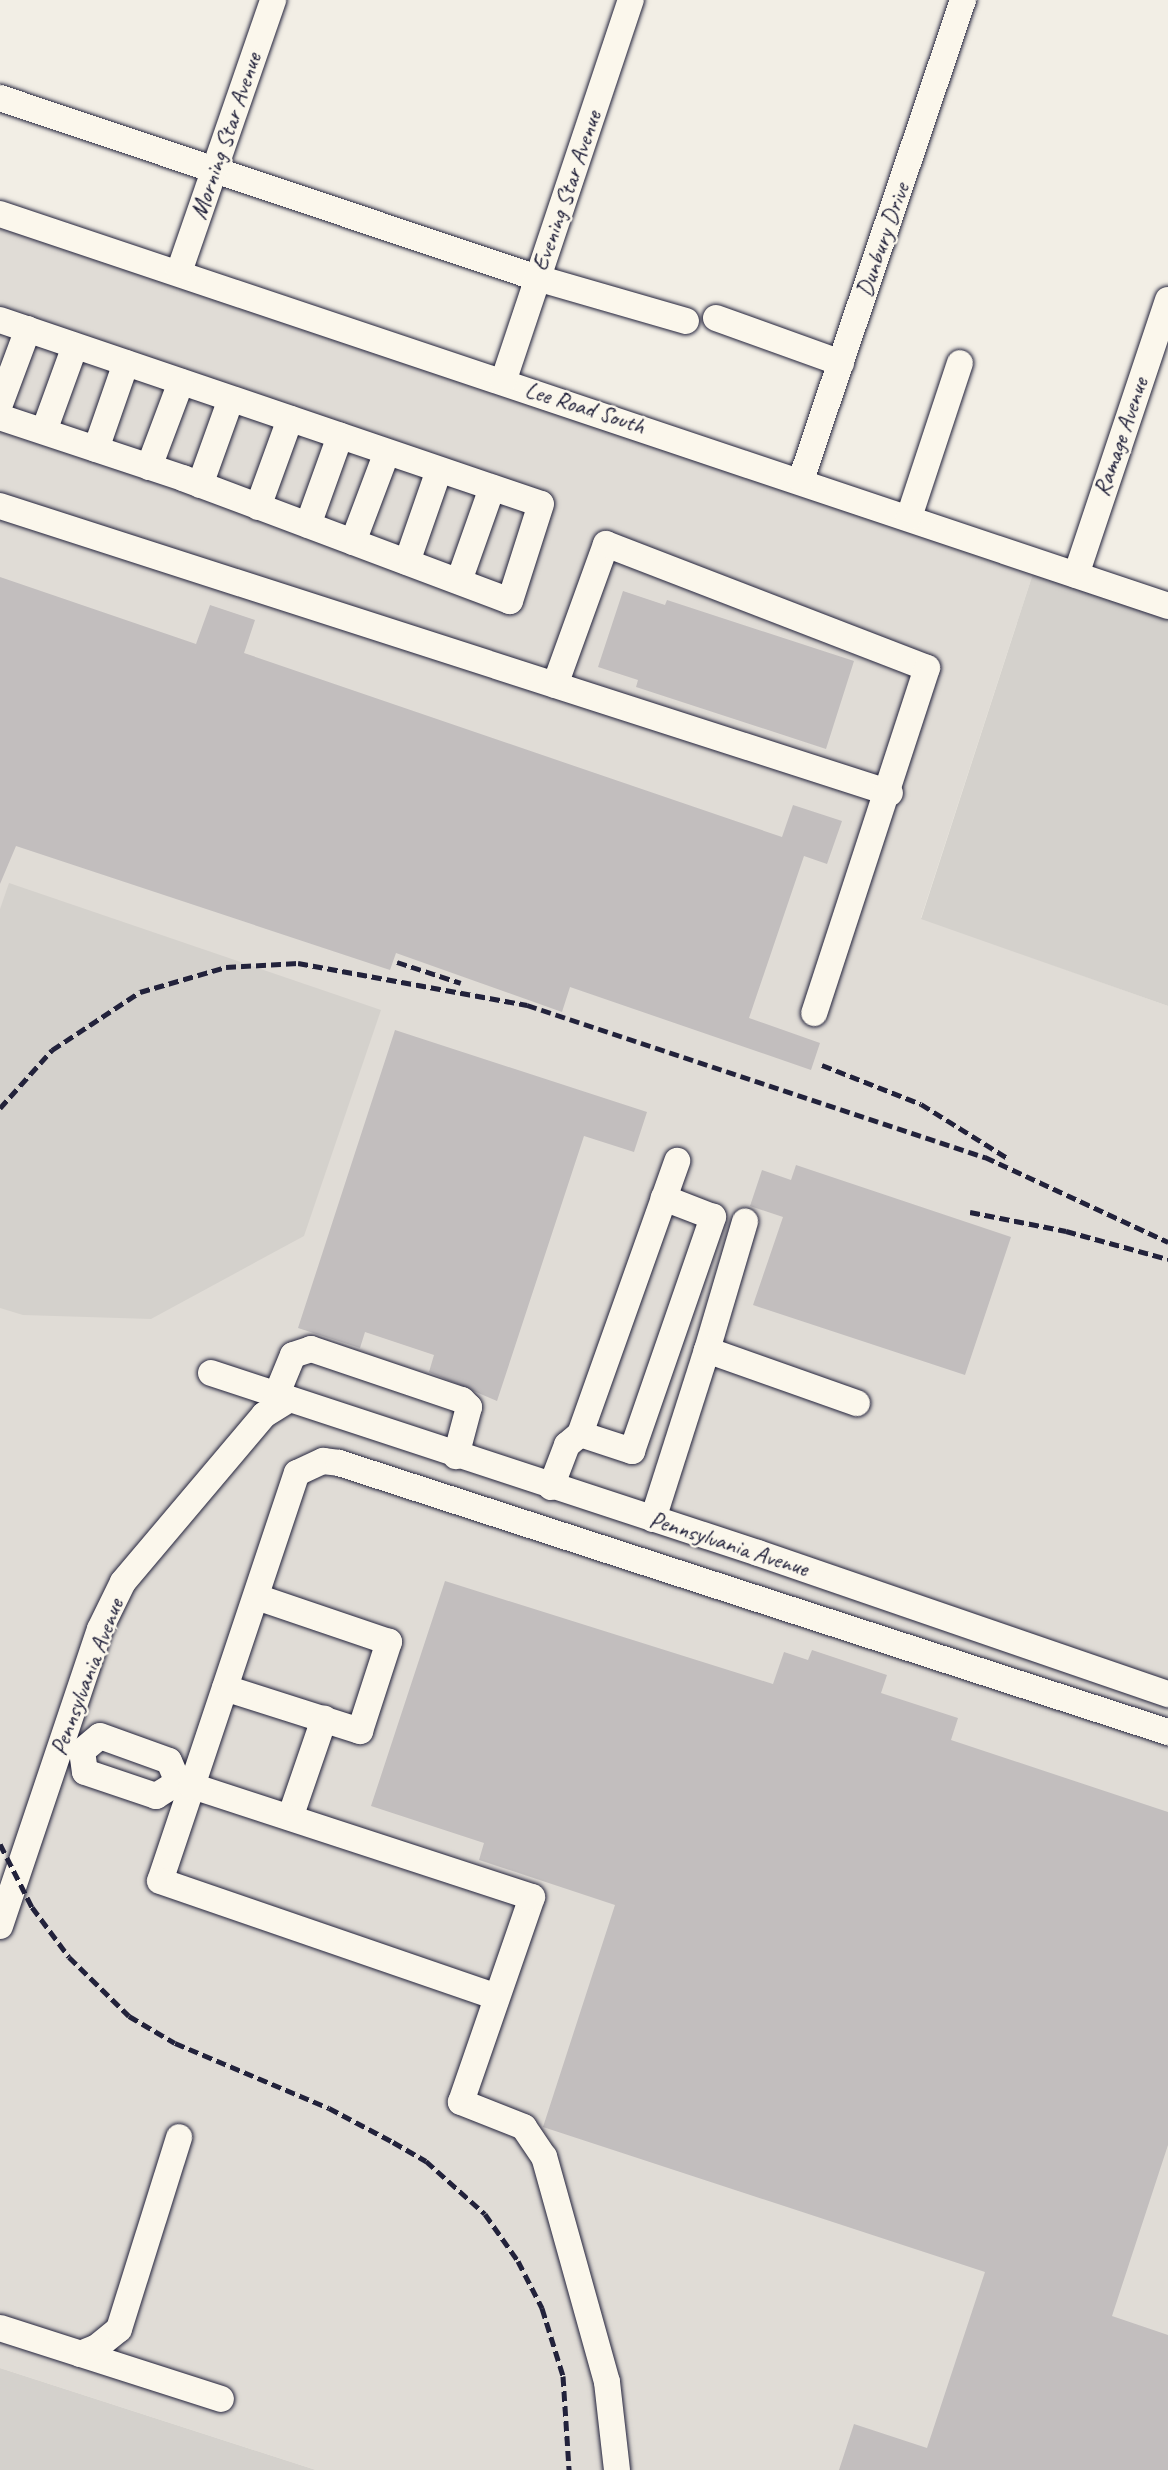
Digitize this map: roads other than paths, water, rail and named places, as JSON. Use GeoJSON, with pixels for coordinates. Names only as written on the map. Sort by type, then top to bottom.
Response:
{"type":"FeatureCollection","features":[{"type":"Feature","properties":{"kind":"street","name":"Morning Star Avenue"},"geometry":{"type":"LineString","coordinates":[[179,272],[273,0]]}},
{"type":"Feature","properties":{"kind":"street","name":"Evening Star Avenue"},"geometry":{"type":"LineString","coordinates":[[503,382],[631,0]]}},
{"type":"Feature","properties":{"kind":"street","name":"Dunbury Drive"},"geometry":{"type":"LineString","coordinates":[[801,480],[963,0]]}},
{"type":"Feature","properties":{"kind":"street"},"geometry":{"type":"LineString","coordinates":[[0,98],[537,278],[686,321]]}},
{"type":"Feature","properties":{"kind":"street","name":"Lee Road South"},"geometry":{"type":"LineString","coordinates":[[0,214],[801,480],[1168,606]]}},
{"type":"Feature","properties":{"kind":"street","name":"Ramage Avenue"},"geometry":{"type":"LineString","coordinates":[[1076,575],[1168,300]]}},
{"type":"Feature","properties":{"kind":"street"},"geometry":{"type":"LineString","coordinates":[[716,318],[841,363]]}},
{"type":"Feature","properties":{"kind":"street"},"geometry":{"type":"LineString","coordinates":[[0,320],[541,504],[510,601],[200,485],[0,417]]}},
{"type":"Feature","properties":{"kind":"street"},"geometry":{"type":"LineString","coordinates":[[0,404],[28,329]]}},
{"type":"Feature","properties":{"kind":"street"},"geometry":{"type":"LineString","coordinates":[[44,431],[75,346]]}},
{"type":"Feature","properties":{"kind":"street"},"geometry":{"type":"LineString","coordinates":[[96,449],[126,363]]}},
{"type":"Feature","properties":{"kind":"street"},"geometry":{"type":"LineString","coordinates":[[909,517],[960,363]]}},
{"type":"Feature","properties":{"kind":"street"},"geometry":{"type":"LineString","coordinates":[[149,467],[181,382]]}},
{"type":"Feature","properties":{"kind":"street"},"geometry":{"type":"LineString","coordinates":[[200,485],[231,399]]}},
{"type":"Feature","properties":{"kind":"street"},"geometry":{"type":"LineString","coordinates":[[258,507],[290,419]]}},
{"type":"Feature","properties":{"kind":"street"},"geometry":{"type":"LineString","coordinates":[[308,525],[340,436]]}},
{"type":"Feature","properties":{"kind":"street"},"geometry":{"type":"LineString","coordinates":[[353,542],[387,452]]}},
{"type":"Feature","properties":{"kind":"street"},"geometry":{"type":"LineString","coordinates":[[407,562],[439,470]]}},
{"type":"Feature","properties":{"kind":"street"},"geometry":{"type":"LineString","coordinates":[[459,582],[492,488]]}},
{"type":"Feature","properties":{"kind":"street"},"geometry":{"type":"LineString","coordinates":[[0,506],[890,793]]}},
{"type":"Feature","properties":{"kind":"street"},"geometry":{"type":"LineString","coordinates":[[555,685],[606,544],[928,668],[890,793],[814,1013]]}},
{"type":"Feature","properties":{"kind":"street"},"geometry":{"type":"LineString","coordinates":[[551,1487],[567,1444],[580,1434],[677,1161]]}},
{"type":"Feature","properties":{"kind":"street"},"geometry":{"type":"LineString","coordinates":[[580,1434],[632,1451],[713,1216],[664,1198]]}},
{"type":"Feature","properties":{"kind":"street"},"geometry":{"type":"LineString","coordinates":[[653,1519],[745,1222]]}},
{"type":"Feature","properties":{"kind":"street"},"geometry":{"type":"LineString","coordinates":[[282,1398],[293,1355],[311,1349],[462,1400],[469,1407],[467,1423],[456,1455]]}},
{"type":"Feature","properties":{"kind":"street"},"geometry":{"type":"LineString","coordinates":[[707,1350],[857,1403]]}},
{"type":"Feature","properties":{"kind":"street","name":"Pennsylvania Avenue"},"geometry":{"type":"LineString","coordinates":[[211,1373],[653,1519],[1168,1694]]}},
{"type":"Feature","properties":{"kind":"street","name":"Pennsylvania Avenue"},"geometry":{"type":"LineString","coordinates":[[0,1926],[71,1747],[100,1629],[123,1582],[264,1415],[282,1398]]}},
{"type":"Feature","properties":{"kind":"street"},"geometry":{"type":"LineString","coordinates":[[497,1997],[160,1881],[185,1784],[225,1688],[296,1474],[323,1461],[1168,1732]]}},
{"type":"Feature","properties":{"kind":"street"},"geometry":{"type":"LineString","coordinates":[[225,1688],[360,1731],[389,1642],[257,1597]]}},
{"type":"Feature","properties":{"kind":"street"},"geometry":{"type":"LineString","coordinates":[[291,1815],[324,1719]]}},
{"type":"Feature","properties":{"kind":"street"},"geometry":{"type":"LineString","coordinates":[[185,1784],[169,1761],[100,1737],[71,1747],[85,1772],[156,1796],[185,1784],[291,1815],[532,1898],[461,2102],[524,2127],[544,2157],[607,2382],[617,2470]]}},
{"type":"Feature","properties":{"kind":"street"},"geometry":{"type":"LineString","coordinates":[[80,2354],[97,2347],[119,2329],[180,2137]]}},
{"type":"Feature","properties":{"kind":"street"},"geometry":{"type":"LineString","coordinates":[[0,2328],[221,2399]]}},
{"type":"Feature","properties":{"kind":"railway"},"geometry":{"type":"LineString","coordinates":[[397,962],[461,983]]}},
{"type":"Feature","properties":{"kind":"railway"},"geometry":{"type":"LineString","coordinates":[[0,1108],[52,1050],[140,992],[226,967],[298,963],[527,1005],[985,1157],[1168,1242]]}},
{"type":"Feature","properties":{"kind":"railway"},"geometry":{"type":"LineString","coordinates":[[822,1065],[921,1104],[1009,1159]]}},
{"type":"Feature","properties":{"kind":"railway"},"geometry":{"type":"LineString","coordinates":[[970,1212],[1066,1231],[1168,1259]]}},
{"type":"Feature","properties":{"kind":"railway"},"geometry":{"type":"LineString","coordinates":[[0,1844],[32,1907],[69,1957],[129,2016],[175,2043],[329,2108],[393,2142],[426,2161],[485,2214],[518,2261],[542,2308],[563,2376],[569,2470]]}}]}
